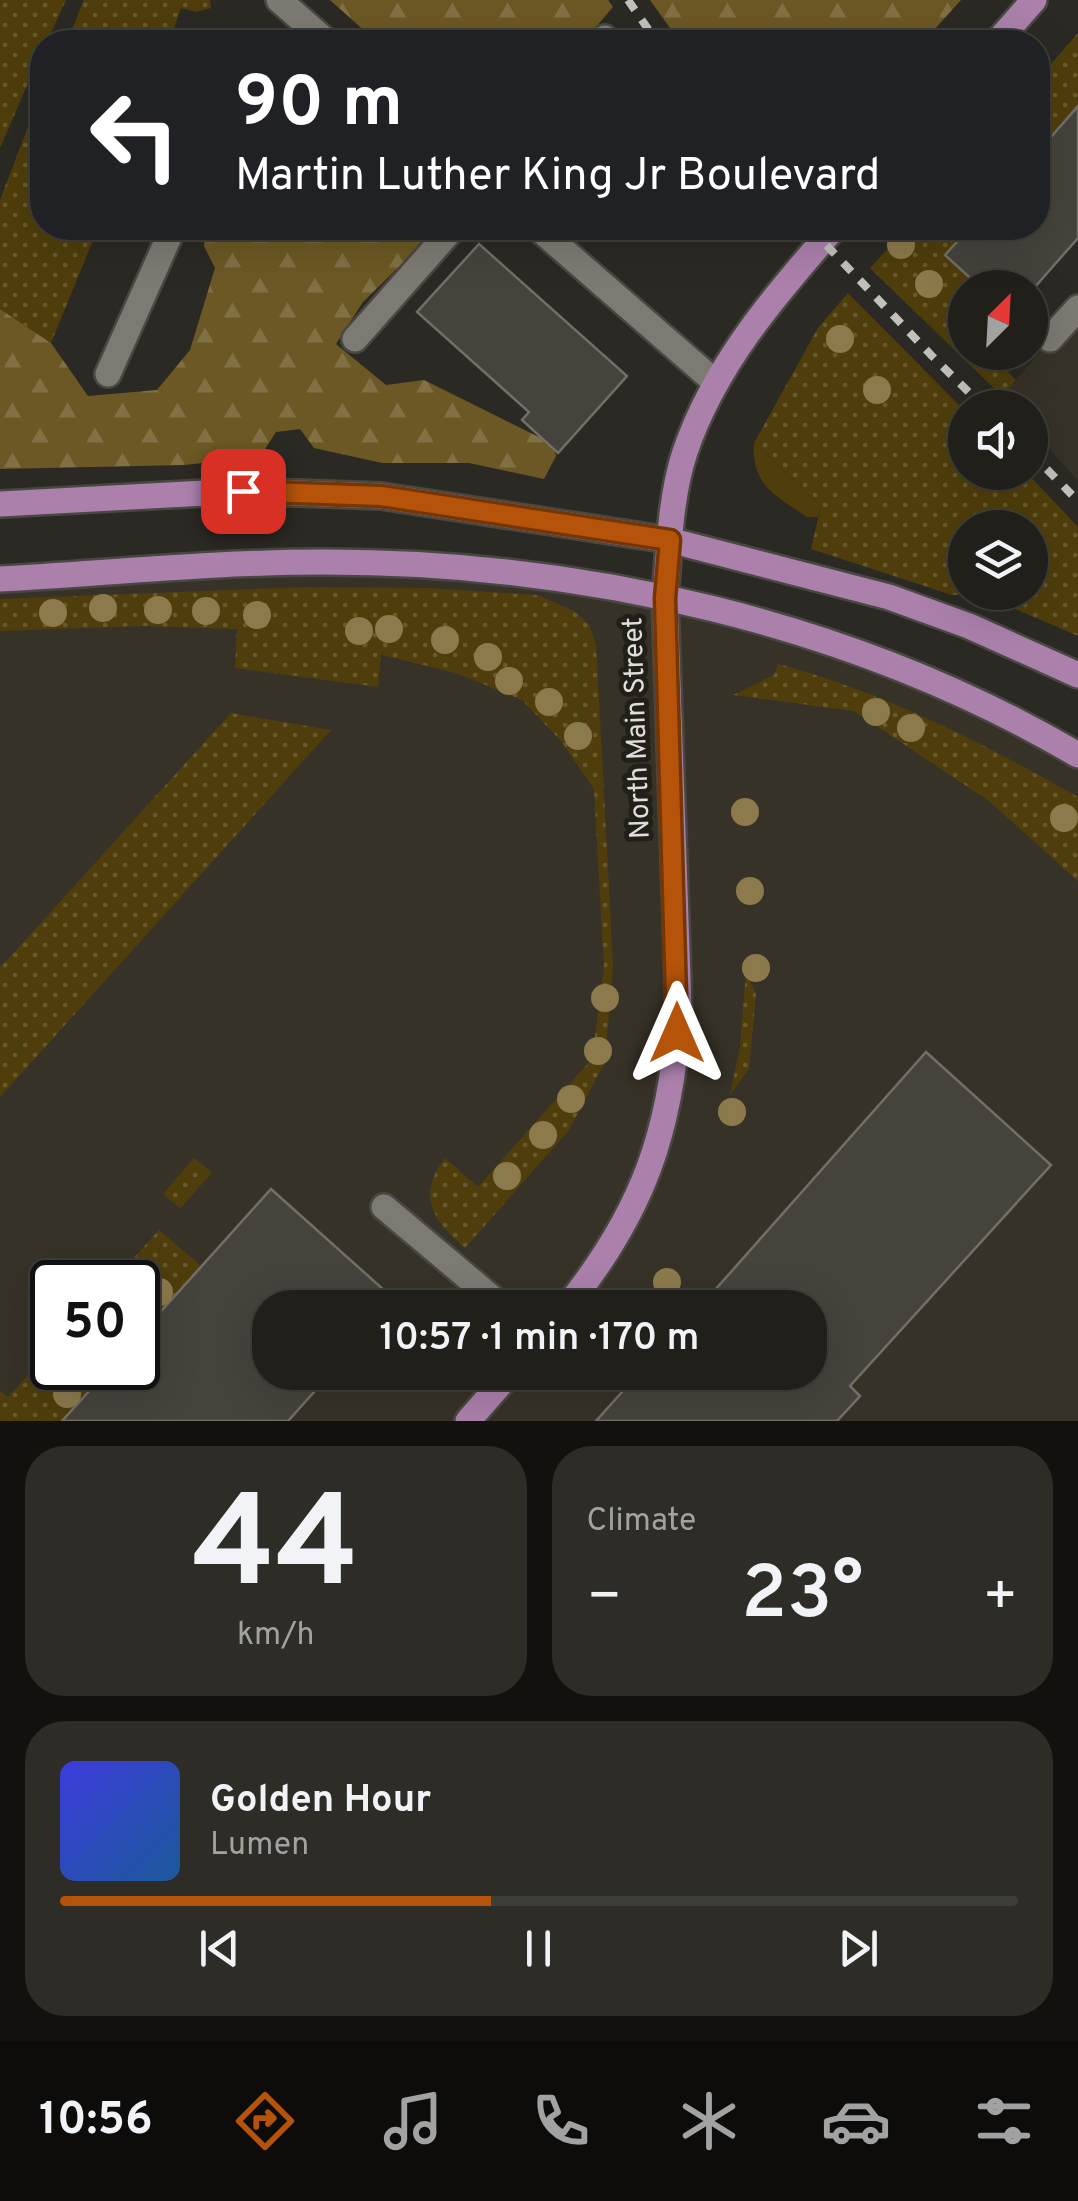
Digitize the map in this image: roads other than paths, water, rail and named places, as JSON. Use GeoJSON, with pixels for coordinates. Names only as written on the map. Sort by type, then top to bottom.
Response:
{"type":"FeatureCollection","features":[{"type":"Feature","properties":{"kind":"main road"},"geometry":{"type":"LineString","coordinates":[[1008,30],[1034,0]]}},
{"type":"Feature","properties":{"kind":"main road","name":"North Main Street"},"geometry":{"type":"LineString","coordinates":[[579,1290],[606,1254],[646,1181],[668,1105],[676,1057],[678,1008],[665,598],[684,454],[715,382],[768,307],[824,240]]}},
{"type":"Feature","properties":{"kind":"main road"},"geometry":{"type":"LineString","coordinates":[[0,504],[243,491],[381,496],[670,540],[889,597],[969,626],[1078,675]]}},
{"type":"Feature","properties":{"kind":"main road"},"geometry":{"type":"LineString","coordinates":[[0,579],[324,562],[487,569],[665,598],[826,641],[996,712],[1078,754]]}},
{"type":"Feature","properties":{"kind":"main road"},"geometry":{"type":"LineString","coordinates":[[468,1421],[495,1390]]}},
{"type":"Feature","properties":{"kind":"street"},"geometry":{"type":"LineString","coordinates":[[279,0],[307,30]]}},
{"type":"Feature","properties":{"kind":"street"},"geometry":{"type":"LineString","coordinates":[[108,374],[168,240]]}},
{"type":"Feature","properties":{"kind":"street"},"geometry":{"type":"LineString","coordinates":[[355,339],[442,240]]}},
{"type":"Feature","properties":{"kind":"street"},"geometry":{"type":"LineString","coordinates":[[552,240],[715,382]]}},
{"type":"Feature","properties":{"kind":"street"},"geometry":{"type":"LineString","coordinates":[[1050,339],[1078,308]]}},
{"type":"Feature","properties":{"kind":"street"},"geometry":{"type":"LineString","coordinates":[[384,1207],[483,1290]]}},
{"type":"Feature","properties":{"kind":"railway"},"geometry":{"type":"LineString","coordinates":[[628,0],[649,30]]}},
{"type":"Feature","properties":{"kind":"railway"},"geometry":{"type":"LineString","coordinates":[[821,240],[967,390]]}},
{"type":"Feature","properties":{"kind":"railway"},"geometry":{"type":"LineString","coordinates":[[1048,470],[1078,501]]}}]}
